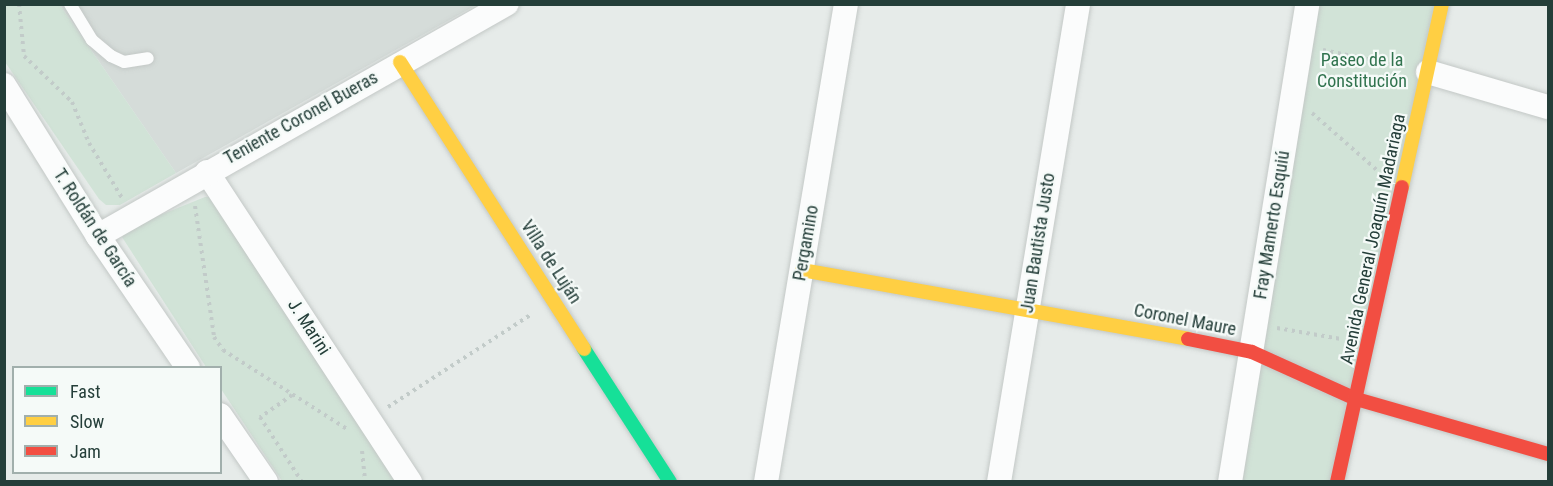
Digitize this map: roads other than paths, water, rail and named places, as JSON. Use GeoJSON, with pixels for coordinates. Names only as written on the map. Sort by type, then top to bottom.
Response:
{"type":"FeatureCollection","features":[{"type":"Feature","properties":{"kind":"street","name":"Teniente Coronel Bueras"},"geometry":{"type":"LineString","coordinates":[[98,236],[132,214],[507,4]]}},
{"type":"Feature","properties":{"kind":"street","name":"Pergamino"},"geometry":{"type":"LineString","coordinates":[[766,482],[846,4]]}},
{"type":"Feature","properties":{"kind":"street","name":"Juan Bautista Justo"},"geometry":{"type":"LineString","coordinates":[[999,482],[1078,4]]}},
{"type":"Feature","properties":{"kind":"street","name":"Fray Mamerto Esquiú"},"geometry":{"type":"LineString","coordinates":[[1230,482],[1307,4]]}},
{"type":"Feature","properties":{"kind":"street","name":"Avenida General Joaquín Madariaga"},"geometry":{"type":"LineString","coordinates":[[1337,482],[1442,4]]}},
{"type":"Feature","properties":{"kind":"street","name":"Villa de Luján"},"geometry":{"type":"LineString","coordinates":[[400,63],[670,482]]}},
{"type":"Feature","properties":{"kind":"street"},"geometry":{"type":"LineString","coordinates":[[1428,72],[1548,106]]}},
{"type":"Feature","properties":{"kind":"street","name":"T. Roldán de García"},"geometry":{"type":"LineString","coordinates":[[4,85],[98,236],[187,366]]}},
{"type":"Feature","properties":{"kind":"street","name":"J. Marini"},"geometry":{"type":"LineString","coordinates":[[200,176],[362,427],[410,482]]}},
{"type":"Feature","properties":{"kind":"street","name":"Coronel Maure"},"geometry":{"type":"LineString","coordinates":[[802,270],[1027,309],[1252,352],[1356,399],[1548,454]]}},
{"type":"Feature","properties":{"kind":"street"},"geometry":{"type":"LineString","coordinates":[[222,418],[266,482]]}},
{"type":"Feature","properties":{"kind":"lane"},"geometry":{"type":"LineString","coordinates":[[70,4],[92,40],[111,56],[124,62],[148,58]]}},
{"type":"Feature","properties":{"kind":"park label","name":"Paseo de la Constitución"},"geometry":{"type":"Point","coordinates":[1362,71]}}]}
